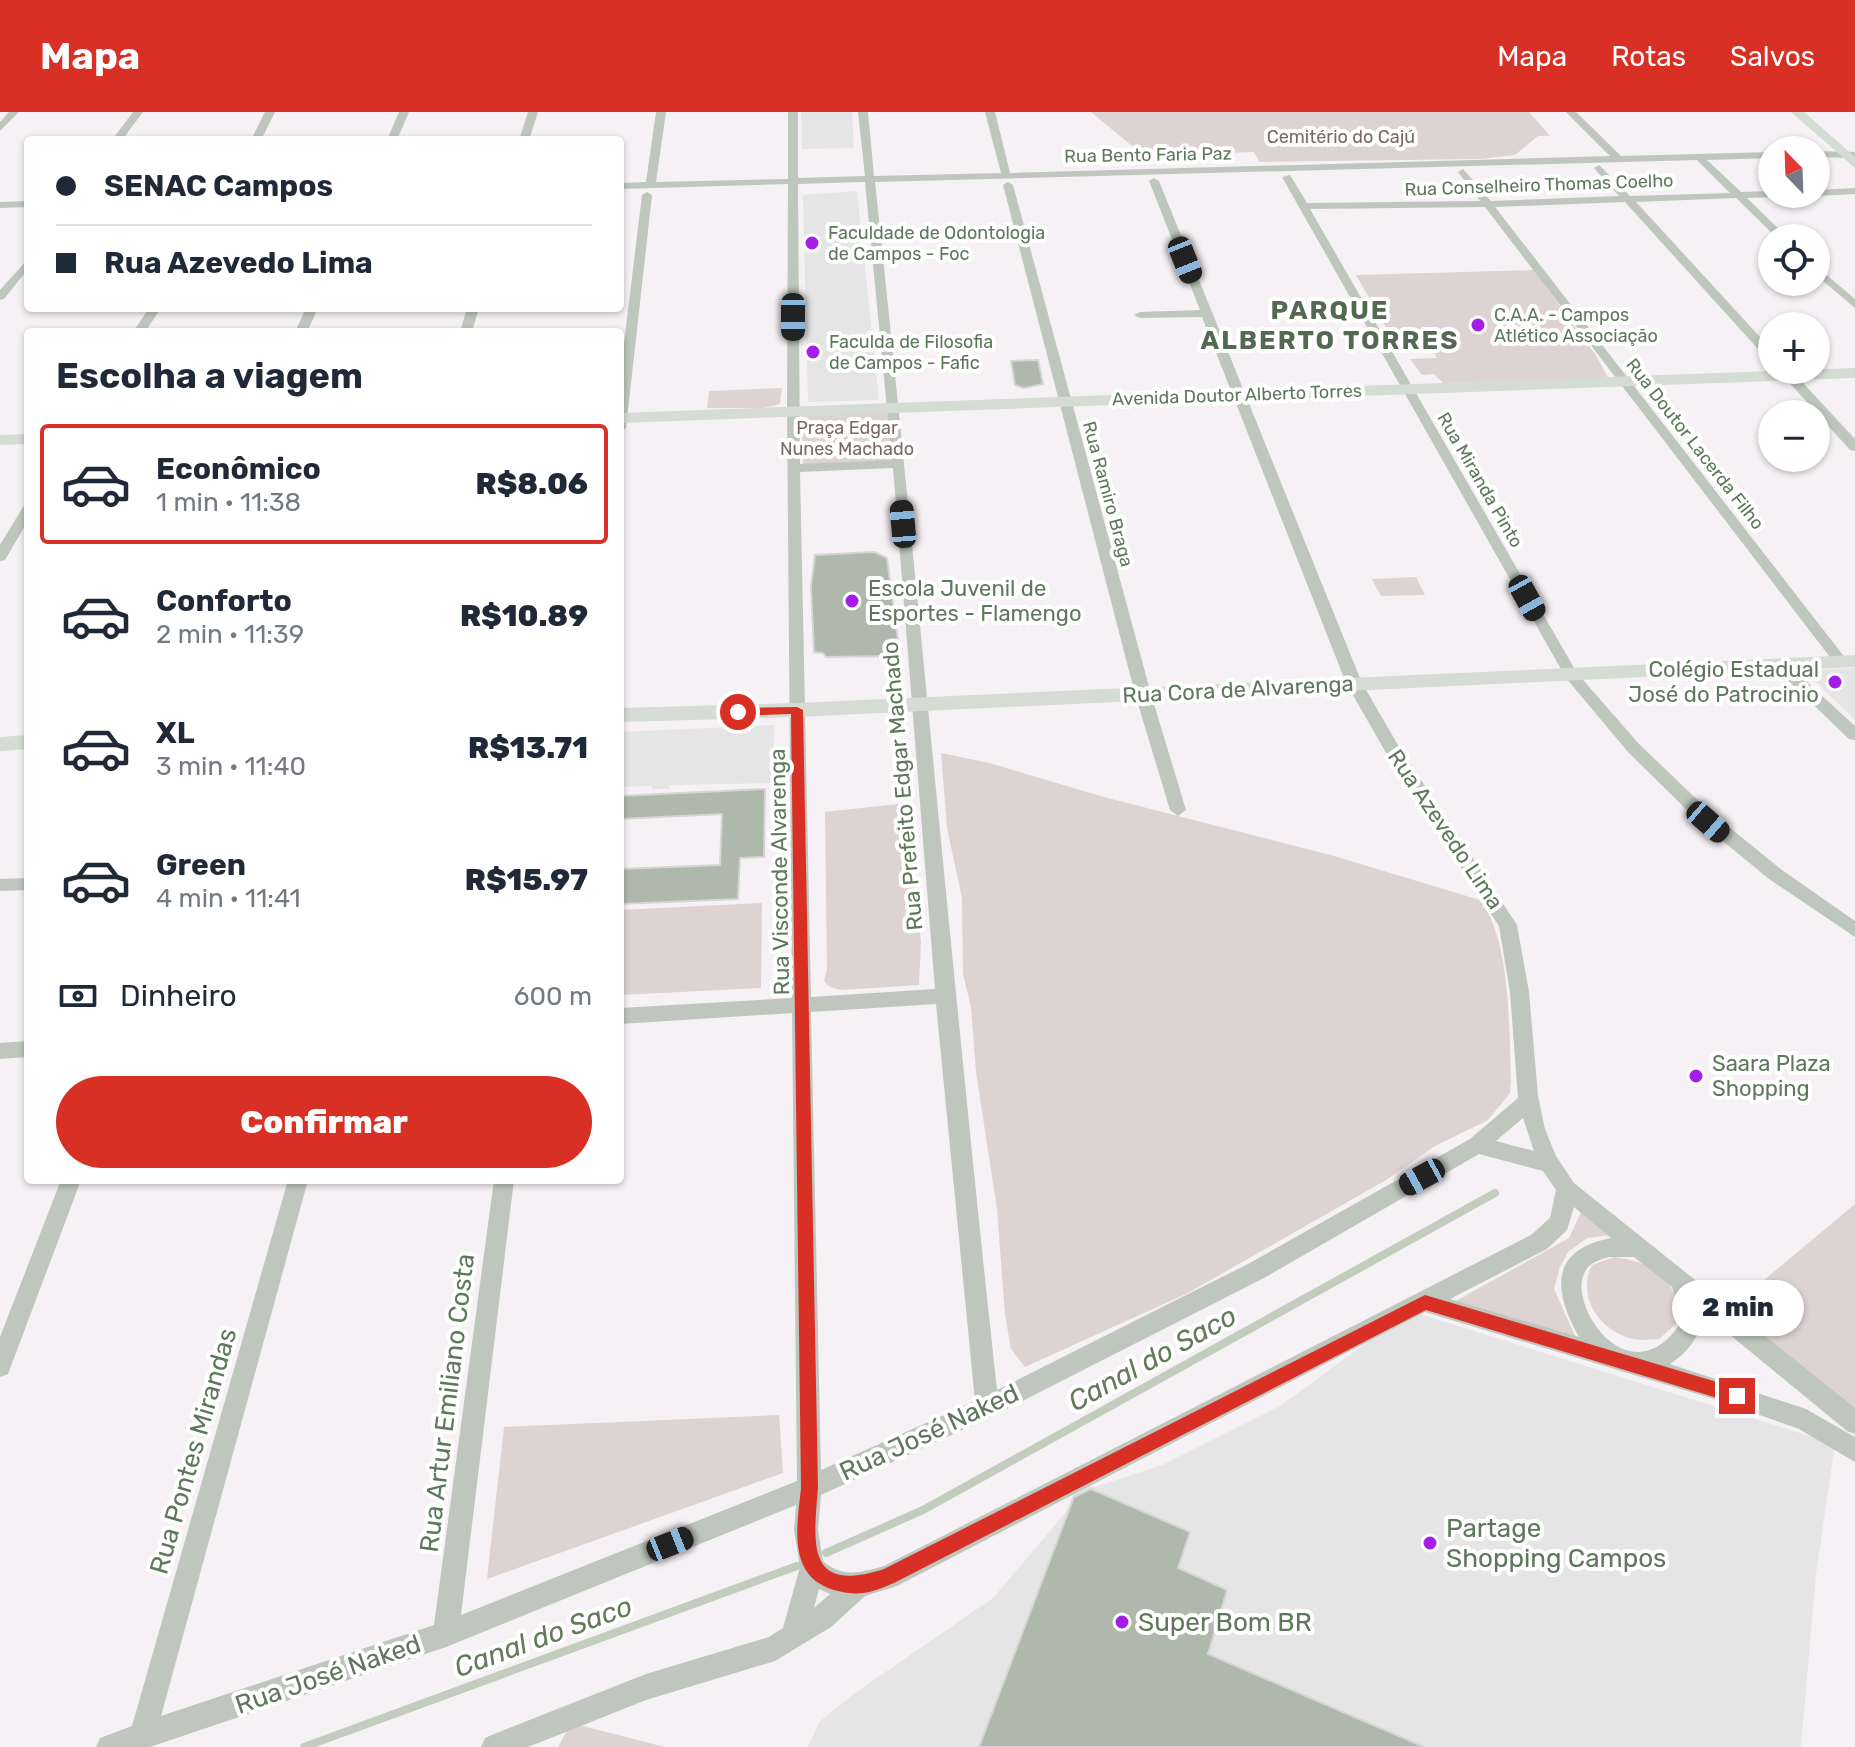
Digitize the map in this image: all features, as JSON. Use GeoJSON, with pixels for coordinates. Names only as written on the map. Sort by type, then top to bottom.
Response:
{"type":"FeatureCollection","features":[{"type":"Feature","properties":{"kind":"main road"},"geometry":{"type":"LineString","coordinates":[[1797,112],[1850,155],[1855,164]]}},
{"type":"Feature","properties":{"kind":"main road","name":"Avenida Doutor Alberto Torres"},"geometry":{"type":"LineString","coordinates":[[1830,373],[1855,373]]}},
{"type":"Feature","properties":{"kind":"main road","name":"Avenida Doutor Alberto Torres"},"geometry":{"type":"LineString","coordinates":[[624,421],[1758,375]]}},
{"type":"Feature","properties":{"kind":"main road"},"geometry":{"type":"LineString","coordinates":[[0,440],[24,439]]}},
{"type":"Feature","properties":{"kind":"main road","name":"Rua Cora de Alvarenga"},"geometry":{"type":"LineString","coordinates":[[624,715],[797,710],[1848,661]]}},
{"type":"Feature","properties":{"kind":"main road"},"geometry":{"type":"LineString","coordinates":[[0,744],[24,742]]}},
{"type":"Feature","properties":{"kind":"street"},"geometry":{"type":"LineString","coordinates":[[0,128],[14,112]]}},
{"type":"Feature","properties":{"kind":"street"},"geometry":{"type":"LineString","coordinates":[[120,136],[138,112]]}},
{"type":"Feature","properties":{"kind":"street"},"geometry":{"type":"LineString","coordinates":[[258,136],[270,112]]}},
{"type":"Feature","properties":{"kind":"street"},"geometry":{"type":"LineString","coordinates":[[394,136],[404,112]]}},
{"type":"Feature","properties":{"kind":"street"},"geometry":{"type":"LineString","coordinates":[[525,136],[533,112]]}},
{"type":"Feature","properties":{"kind":"street"},"geometry":{"type":"LineString","coordinates":[[624,396],[661,112]]}},
{"type":"Feature","properties":{"kind":"street","name":"Rua Visconde Alvarenga"},"geometry":{"type":"LineString","coordinates":[[793,112],[793,412],[809,1488],[806,1530],[812,1567]]}},
{"type":"Feature","properties":{"kind":"street","name":"Rua Prefeito Edgar Machado"},"geometry":{"type":"LineString","coordinates":[[863,112],[899,464],[945,996],[987,1407]]}},
{"type":"Feature","properties":{"kind":"street","name":"Rua Ramiro Braga"},"geometry":{"type":"LineString","coordinates":[[990,112],[1143,694],[1178,810]]}},
{"type":"Feature","properties":{"kind":"street"},"geometry":{"type":"LineString","coordinates":[[1571,112],[1618,159]]}},
{"type":"Feature","properties":{"kind":"street"},"geometry":{"type":"LineString","coordinates":[[1830,154],[1850,155]]}},
{"type":"Feature","properties":{"kind":"street","name":"Rua Bento Faria Paz"},"geometry":{"type":"LineString","coordinates":[[1007,180],[1154,181],[1599,168],[1758,156]]}},
{"type":"Feature","properties":{"kind":"street","name":"Rua Bento Faria Paz"},"geometry":{"type":"LineString","coordinates":[[624,195],[649,190],[794,185],[1618,159],[1703,161]]}},
{"type":"Feature","properties":{"kind":"street"},"geometry":{"type":"LineString","coordinates":[[1703,161],[1768,224]]}},
{"type":"Feature","properties":{"kind":"street"},"geometry":{"type":"LineString","coordinates":[[1599,168],[1758,342]]}},
{"type":"Feature","properties":{"kind":"street","name":"Rua Doutor Lacerda Filho"},"geometry":{"type":"LineString","coordinates":[[1463,172],[1623,382],[1848,661]]}},
{"type":"Feature","properties":{"kind":"street","name":"Rua Miranda Pinto"},"geometry":{"type":"LineString","coordinates":[[1287,177],[1571,675],[1616,732],[1692,808],[1791,889],[1855,930]]}},
{"type":"Feature","properties":{"kind":"street","name":"Rua Azevedo Lima"},"geometry":{"type":"LineString","coordinates":[[1154,181],[1354,683],[1391,747],[1508,925],[1516,950],[1528,1102],[1546,1163],[1567,1189],[1855,1423]]}},
{"type":"Feature","properties":{"kind":"street","name":"Rua Bento Faria Paz"},"geometry":{"type":"LineString","coordinates":[[624,187],[649,190]]}},
{"type":"Feature","properties":{"kind":"street"},"geometry":{"type":"LineString","coordinates":[[1830,192],[1855,191]]}},
{"type":"Feature","properties":{"kind":"street","name":"Rua Conselheiro Thomas Coelho"},"geometry":{"type":"LineString","coordinates":[[1304,206],[1488,204],[1758,194]]}},
{"type":"Feature","properties":{"kind":"street"},"geometry":{"type":"LineString","coordinates":[[0,205],[24,204]]}},
{"type":"Feature","properties":{"kind":"street"},"geometry":{"type":"LineString","coordinates":[[0,214],[24,213]]}},
{"type":"Feature","properties":{"kind":"street"},"geometry":{"type":"LineString","coordinates":[[0,297],[24,267]]}},
{"type":"Feature","properties":{"kind":"street"},"geometry":{"type":"LineString","coordinates":[[0,277],[16,276]]}},
{"type":"Feature","properties":{"kind":"street"},"geometry":{"type":"LineString","coordinates":[[1830,282],[1855,305]]}},
{"type":"Feature","properties":{"kind":"street"},"geometry":{"type":"LineString","coordinates":[[1140,315],[1206,313]]}},
{"type":"Feature","properties":{"kind":"street"},"geometry":{"type":"LineString","coordinates":[[1796,384],[1855,447]]}},
{"type":"Feature","properties":{"kind":"street"},"geometry":{"type":"LineString","coordinates":[[795,468],[899,464]]}},
{"type":"Feature","properties":{"kind":"street"},"geometry":{"type":"LineString","coordinates":[[0,557],[24,517]]}},
{"type":"Feature","properties":{"kind":"street"},"geometry":{"type":"LineString","coordinates":[[1779,664],[1855,735]]}},
{"type":"Feature","properties":{"kind":"street"},"geometry":{"type":"LineString","coordinates":[[0,885],[24,884]]}},
{"type":"Feature","properties":{"kind":"street"},"geometry":{"type":"LineString","coordinates":[[624,1016],[945,996]]}},
{"type":"Feature","properties":{"kind":"street"},"geometry":{"type":"LineString","coordinates":[[0,1051],[24,1049]]}},
{"type":"Feature","properties":{"kind":"street","name":"Rua José Naked"},"geometry":{"type":"LineString","coordinates":[[109,1747],[446,1634],[809,1488],[987,1407],[1256,1271],[1477,1145],[1528,1102]]}},
{"type":"Feature","properties":{"kind":"street"},"geometry":{"type":"LineString","coordinates":[[1477,1145],[1546,1163]]}},
{"type":"Feature","properties":{"kind":"street"},"geometry":{"type":"LineString","coordinates":[[0,1366],[69,1184]]}},
{"type":"Feature","properties":{"kind":"street","name":"Rua Pontes Mirandas"},"geometry":{"type":"LineString","coordinates":[[142,1737],[297,1184]]}},
{"type":"Feature","properties":{"kind":"street","name":"Rua Artur Emiliano Costa"},"geometry":{"type":"LineString","coordinates":[[446,1634],[503,1184]]}},
{"type":"Feature","properties":{"kind":"street"},"geometry":{"type":"LineString","coordinates":[[494,1747],[646,1687],[775,1648],[822,1618],[856,1587],[888,1577],[1539,1242],[1560,1223],[1567,1189]]}},
{"type":"Feature","properties":{"kind":"street"},"geometry":{"type":"LineString","coordinates":[[1606,1355],[1577,1318],[1570,1296],[1571,1277],[1576,1263],[1600,1247],[1638,1247]]}},
{"type":"Feature","properties":{"kind":"street"},"geometry":{"type":"LineString","coordinates":[[1633,1364],[1667,1356],[1683,1341],[1693,1322],[1681,1282]]}},
{"type":"Feature","properties":{"kind":"street"},"geometry":{"type":"LineString","coordinates":[[1425,1302],[1606,1355],[1806,1420],[1855,1450]]}},
{"type":"Feature","properties":{"kind":"street"},"geometry":{"type":"LineString","coordinates":[[793,1638],[812,1567],[831,1582],[856,1587]]}},
{"type":"Feature","properties":{"kind":"shaded area"},"geometry":{"type":"Polygon","coordinates":[[[801,112],[852,112],[854,148],[802,149],[801,112]]]}},
{"type":"Feature","properties":{"kind":"shaded area"},"geometry":{"type":"Polygon","coordinates":[[[857,191],[879,400],[808,402],[803,195],[857,191]]]}},
{"type":"Feature","properties":{"kind":"shaded area","name":"Colégio Estadual José do Patrocinio"},"geometry":{"type":"Polygon","coordinates":[[[1855,668],[1855,720],[1804,670],[1855,668]]]}},
{"type":"Feature","properties":{"kind":"shaded area"},"geometry":{"type":"Polygon","coordinates":[[[774,725],[773,783],[670,785],[669,789],[624,787],[624,732],[774,725]]]}},
{"type":"Feature","properties":{"kind":"shaded area","name":"Partage Shopping Campos"},"geometry":{"type":"Polygon","coordinates":[[[1410,1311],[1835,1444],[1816,1574],[1801,1747],[808,1747],[819,1722],[855,1693],[993,1598],[1066,1512],[1078,1483],[1095,1487],[1162,1465],[1280,1406],[1410,1311]]]}},
{"type":"Feature","properties":{"kind":"green space","name":"Cemitério do Cajú"},"geometry":{"type":"Polygon","coordinates":[[[1091,112],[1529,112],[1550,136],[1538,136],[1515,155],[1480,159],[1260,162],[1254,152],[1143,155],[1091,112]]]}},
{"type":"Feature","properties":{"kind":"green space","name":"C.A.A. - Campos Atlético Associação"},"geometry":{"type":"Polygon","coordinates":[[[1534,270],[1597,357],[1608,378],[1443,383],[1434,374],[1422,375],[1410,359],[1437,358],[1424,334],[1390,334],[1356,275],[1534,270]]]}},
{"type":"Feature","properties":{"kind":"green space"},"geometry":{"type":"Polygon","coordinates":[[[782,388],[780,404],[763,408],[707,408],[709,391],[782,388]]]}},
{"type":"Feature","properties":{"kind":"green space","name":"Praça Edgar Nunes Machado"},"geometry":{"type":"Polygon","coordinates":[[[889,411],[894,462],[803,466],[802,414],[889,411]]]}},
{"type":"Feature","properties":{"kind":"green space"},"geometry":{"type":"Polygon","coordinates":[[[1416,577],[1425,595],[1381,596],[1372,579],[1416,577]]]}},
{"type":"Feature","properties":{"kind":"green space"},"geometry":{"type":"Polygon","coordinates":[[[941,753],[989,763],[1104,797],[1334,856],[1480,900],[1498,938],[1503,961],[1510,1093],[1488,1120],[1435,1146],[1386,1180],[1188,1293],[1025,1367],[1011,1349],[1005,1315],[997,1209],[976,1072],[971,1007],[963,974],[962,898],[947,828],[941,753]]]}},
{"type":"Feature","properties":{"kind":"green space"},"geometry":{"type":"Polygon","coordinates":[[[907,803],[921,942],[919,985],[841,990],[830,987],[824,981],[827,970],[825,812],[907,803]]]}},
{"type":"Feature","properties":{"kind":"green space"},"geometry":{"type":"Polygon","coordinates":[[[762,903],[761,988],[624,995],[624,910],[762,903]]]}},
{"type":"Feature","properties":{"kind":"green space"},"geometry":{"type":"Polygon","coordinates":[[[1855,1204],[1855,1409],[1728,1310],[1855,1204]]]}},
{"type":"Feature","properties":{"kind":"green space"},"geometry":{"type":"Polygon","coordinates":[[[1582,1210],[1610,1235],[1587,1238],[1568,1252],[1560,1267],[1554,1289],[1576,1338],[1454,1302],[1569,1238],[1582,1210]]]}},
{"type":"Feature","properties":{"kind":"green space"},"geometry":{"type":"Polygon","coordinates":[[[1614,1257],[1652,1268],[1669,1284],[1678,1306],[1679,1321],[1659,1339],[1636,1340],[1621,1335],[1601,1321],[1594,1311],[1587,1289],[1592,1265],[1614,1257]]]}},
{"type":"Feature","properties":{"kind":"green space"},"geometry":{"type":"Polygon","coordinates":[[[779,1415],[783,1473],[487,1579],[504,1427],[779,1415]]]}},
{"type":"Feature","properties":{"kind":"green space"},"geometry":{"type":"Polygon","coordinates":[[[571,1723],[665,1747],[558,1747],[571,1723]]]}},
{"type":"Feature","properties":{"kind":"building"},"geometry":{"type":"Polygon","coordinates":[[[1038,360],[1043,384],[1024,388],[1015,385],[1011,361],[1038,360]]]}},
{"type":"Feature","properties":{"kind":"building","name":"Escola Juvenil de Esportes - Flamengo"},"geometry":{"type":"Polygon","coordinates":[[[874,552],[887,558],[900,656],[826,657],[823,653],[814,652],[811,587],[815,555],[874,552]]]}},
{"type":"Feature","properties":{"kind":"building"},"geometry":{"type":"Polygon","coordinates":[[[765,789],[764,857],[740,858],[738,899],[624,904],[624,869],[720,865],[722,814],[624,819],[624,796],[765,789]]]}},
{"type":"Feature","properties":{"kind":"building","name":"Super Bom BR"},"geometry":{"type":"Polygon","coordinates":[[[1091,1489],[1190,1532],[1178,1568],[1227,1590],[1208,1654],[1424,1747],[979,1747],[1074,1497],[1091,1489]]]}},
{"type":"Feature","properties":{"kind":"waterway","name":"Canal do Saco"},"geometry":{"type":"LineString","coordinates":[[826,1553],[923,1510],[1495,1193]]}},
{"type":"Feature","properties":{"kind":"waterway","name":"Canal do Saco"},"geometry":{"type":"LineString","coordinates":[[304,1747],[797,1566]]}},
{"type":"Feature","properties":{"kind":"place","name":"Faculdade de Odontologia de Campos - Foc"},"geometry":{"type":"Point","coordinates":[812,243]}},
{"type":"Feature","properties":{"kind":"place","name":"C.A.A. - Campos Atlético Associação"},"geometry":{"type":"Point","coordinates":[1478,325]}},
{"type":"Feature","properties":{"kind":"place","name":"Faculda de Filosofia de Campos - Fafic"},"geometry":{"type":"Point","coordinates":[813,352]}},
{"type":"Feature","properties":{"kind":"place","name":"Escola Juvenil de Esportes - Flamengo"},"geometry":{"type":"Point","coordinates":[852,601]}},
{"type":"Feature","properties":{"kind":"place","name":"Colégio Estadual José do Patrocinio"},"geometry":{"type":"Point","coordinates":[1835,682]}},
{"type":"Feature","properties":{"kind":"place","name":"Saara Plaza Shopping"},"geometry":{"type":"Point","coordinates":[1696,1076]}},
{"type":"Feature","properties":{"kind":"place","name":"Partage Shopping Campos"},"geometry":{"type":"Point","coordinates":[1430,1543]}},
{"type":"Feature","properties":{"kind":"place","name":"Super Bom BR"},"geometry":{"type":"Point","coordinates":[1122,1622]}},
{"type":"Feature","properties":{"kind":"district","name":"PARQUE ALBERTO TORRES"},"geometry":{"type":"Point","coordinates":[1330,325]}},
{"type":"Feature","properties":{"kind":"route"},"geometry":{"type":"LineString","coordinates":[[738,712],[797,710],[805,1094],[809,1488],[806,1530],[812,1567],[821,1577],[856,1587],[888,1577],[1425,1302],[1737,1396]]}}]}
